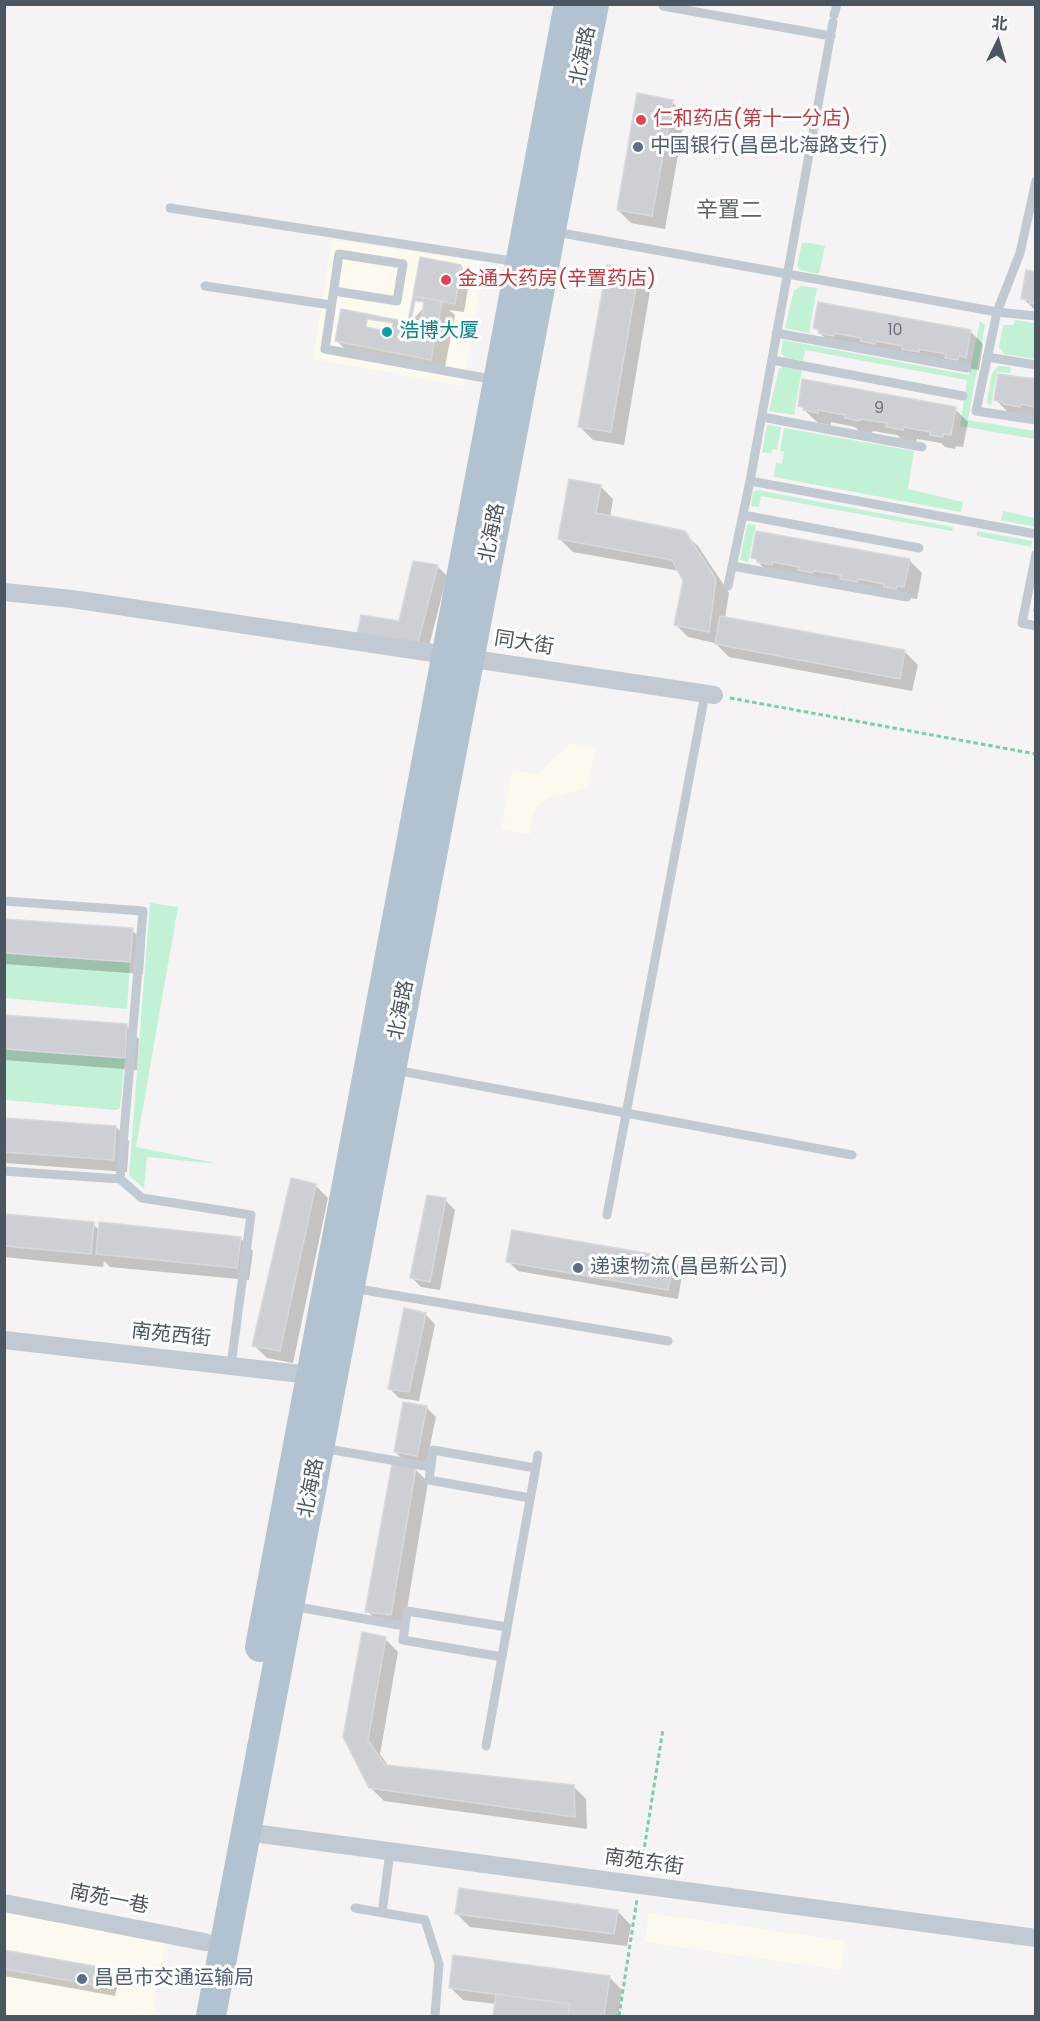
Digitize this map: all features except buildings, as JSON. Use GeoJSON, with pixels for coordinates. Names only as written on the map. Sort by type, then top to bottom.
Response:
{"type":"FeatureCollection","features":[{"type":"Feature","properties":{"kind":"main road","name":"北海路"},"geometry":{"type":"LineString","coordinates":[[191,2016],[322,1376],[539,228],[569,4]]}},
{"type":"Feature","properties":{"kind":"main road","name":"北海路"},"geometry":{"type":"LineString","coordinates":[[458,657],[498,380],[520,262],[539,228],[594,4]]}},
{"type":"Feature","properties":{"kind":"main road","name":"北海路"},"geometry":{"type":"LineString","coordinates":[[211,2016],[319,1447],[322,1376],[350,1287],[380,1068]]}},
{"type":"Feature","properties":{"kind":"street","name":"同大街"},"geometry":{"type":"LineString","coordinates":[[4,592],[84,601],[709,694]]}},
{"type":"Feature","properties":{"kind":"street","name":"南苑西街"},"geometry":{"type":"LineString","coordinates":[[4,1340],[322,1376]]}},
{"type":"Feature","properties":{"kind":"street","name":"南苑东街"},"geometry":{"type":"LineString","coordinates":[[246,1832],[1035,1938]]}},
{"type":"Feature","properties":{"kind":"street","name":"南苑一巷"},"geometry":{"type":"LineString","coordinates":[[4,1903],[205,1942]]}},
{"type":"Feature","properties":{"kind":"lane"},"geometry":{"type":"LineString","coordinates":[[728,586],[762,417],[837,4]]}},
{"type":"Feature","properties":{"kind":"lane"},"geometry":{"type":"LineString","coordinates":[[663,6],[831,36]]}},
{"type":"Feature","properties":{"kind":"lane"},"geometry":{"type":"LineString","coordinates":[[1035,181],[1020,253],[997,312],[976,411],[1035,420]]}},
{"type":"Feature","properties":{"kind":"lane"},"geometry":{"type":"LineString","coordinates":[[170,208],[520,262]]}},
{"type":"Feature","properties":{"kind":"lane"},"geometry":{"type":"LineString","coordinates":[[539,228],[997,312],[1035,316]]}},
{"type":"Feature","properties":{"kind":"lane"},"geometry":{"type":"LineString","coordinates":[[334,291],[397,301],[403,264],[339,254],[325,349],[498,380]]}},
{"type":"Feature","properties":{"kind":"lane"},"geometry":{"type":"LineString","coordinates":[[205,286],[331,305]]}},
{"type":"Feature","properties":{"kind":"lane"},"geometry":{"type":"LineString","coordinates":[[776,333],[967,368]]}},
{"type":"Feature","properties":{"kind":"lane"},"geometry":{"type":"LineString","coordinates":[[987,357],[1035,365]]}},
{"type":"Feature","properties":{"kind":"lane"},"geometry":{"type":"LineString","coordinates":[[772,360],[963,396]]}},
{"type":"Feature","properties":{"kind":"lane"},"geometry":{"type":"LineString","coordinates":[[762,417],[922,447]]}},
{"type":"Feature","properties":{"kind":"lane"},"geometry":{"type":"LineString","coordinates":[[750,481],[1035,534]]}},
{"type":"Feature","properties":{"kind":"lane"},"geometry":{"type":"LineString","coordinates":[[742,515],[919,548]]}},
{"type":"Feature","properties":{"kind":"lane"},"geometry":{"type":"LineString","coordinates":[[1035,554],[1022,623],[1035,626]]}},
{"type":"Feature","properties":{"kind":"lane"},"geometry":{"type":"LineString","coordinates":[[732,566],[907,597]]}},
{"type":"Feature","properties":{"kind":"lane"},"geometry":{"type":"LineString","coordinates":[[607,1215],[709,694]]}},
{"type":"Feature","properties":{"kind":"lane"},"geometry":{"type":"LineString","coordinates":[[4,902],[143,911],[120,1179]]}},
{"type":"Feature","properties":{"kind":"lane"},"geometry":{"type":"LineString","coordinates":[[380,1068],[852,1155]]}},
{"type":"Feature","properties":{"kind":"lane"},"geometry":{"type":"LineString","coordinates":[[4,1171],[120,1179],[142,1198],[251,1215],[231,1365]]}},
{"type":"Feature","properties":{"kind":"lane"},"geometry":{"type":"LineString","coordinates":[[350,1287],[668,1341]]}},
{"type":"Feature","properties":{"kind":"lane"},"geometry":{"type":"LineString","coordinates":[[319,1447],[431,1467]]}},
{"type":"Feature","properties":{"kind":"lane"},"geometry":{"type":"LineString","coordinates":[[530,1498],[429,1480],[433,1450],[535,1468]]}},
{"type":"Feature","properties":{"kind":"lane"},"geometry":{"type":"LineString","coordinates":[[486,1746],[538,1455]]}},
{"type":"Feature","properties":{"kind":"lane"},"geometry":{"type":"LineString","coordinates":[[289,1606],[404,1626]]}},
{"type":"Feature","properties":{"kind":"lane"},"geometry":{"type":"LineString","coordinates":[[502,1657],[403,1640],[404,1626],[407,1611],[507,1627]]}},
{"type":"Feature","properties":{"kind":"lane"},"geometry":{"type":"LineString","coordinates":[[382,1913],[390,1852]]}},
{"type":"Feature","properties":{"kind":"lane"},"geometry":{"type":"LineString","coordinates":[[355,1908],[425,1920],[439,1964],[435,2016]]}},
{"type":"Feature","properties":{"kind":"path"},"geometry":{"type":"LineString","coordinates":[[709,694],[1035,754]]}},
{"type":"Feature","properties":{"kind":"shaded area"},"geometry":{"type":"Polygon","coordinates":[[[332,240],[484,262],[464,386],[313,359],[332,240]]]}},
{"type":"Feature","properties":{"kind":"shaded area"},"geometry":{"type":"Polygon","coordinates":[[[571,743],[596,748],[587,787],[547,799],[534,810],[530,834],[501,830],[512,770],[537,774],[571,743]]]}},
{"type":"Feature","properties":{"kind":"shaded area","name":"昌邑市交通运输局"},"geometry":{"type":"Polygon","coordinates":[[[4,1910],[166,1942],[153,2016],[5,2016],[4,1910]]]}},
{"type":"Feature","properties":{"kind":"shaded area"},"geometry":{"type":"Polygon","coordinates":[[[649,1913],[846,1941],[841,1970],[645,1942],[649,1913]]]}},
{"type":"Feature","properties":{"kind":"green space"},"geometry":{"type":"Polygon","coordinates":[[[802,242],[825,246],[819,274],[800,270],[797,266],[802,242]]]}},
{"type":"Feature","properties":{"kind":"green space"},"geometry":{"type":"Polygon","coordinates":[[[802,286],[817,288],[809,333],[785,328],[794,290],[802,286]]]}},
{"type":"Feature","properties":{"kind":"green space"},"geometry":{"type":"Polygon","coordinates":[[[1015,320],[1035,323],[1035,359],[1004,354],[999,347],[1003,325],[1013,325],[1015,320]]]}},
{"type":"Feature","properties":{"kind":"green space"},"geometry":{"type":"Polygon","coordinates":[[[980,321],[985,325],[968,420],[1035,431],[1035,439],[960,426],[967,380],[805,350],[803,361],[786,358],[781,353],[783,340],[969,375],[980,321]]]}},
{"type":"Feature","properties":{"kind":"green space"},"geometry":{"type":"Polygon","coordinates":[[[783,366],[802,369],[794,415],[769,411],[779,369],[783,366]]]}},
{"type":"Feature","properties":{"kind":"green space"},"geometry":{"type":"Polygon","coordinates":[[[998,366],[1011,367],[1010,373],[997,372],[991,406],[987,402],[992,373],[998,366]]]}},
{"type":"Feature","properties":{"kind":"green space"},"geometry":{"type":"Polygon","coordinates":[[[767,425],[781,427],[777,450],[772,449],[771,453],[762,452],[767,425]]]}},
{"type":"Feature","properties":{"kind":"green space"},"geometry":{"type":"Polygon","coordinates":[[[784,428],[914,451],[908,489],[963,502],[961,512],[774,477],[776,463],[782,464],[784,451],[780,451],[784,428]]]}},
{"type":"Feature","properties":{"kind":"green space"},"geometry":{"type":"Polygon","coordinates":[[[757,490],[953,527],[952,531],[761,496],[759,507],[751,506],[753,492],[757,490]]]}},
{"type":"Feature","properties":{"kind":"green space"},"geometry":{"type":"Polygon","coordinates":[[[1003,511],[1035,518],[1035,527],[1001,520],[1003,511]]]}},
{"type":"Feature","properties":{"kind":"green space"},"geometry":{"type":"Polygon","coordinates":[[[747,524],[756,525],[748,562],[740,560],[747,524]]]}},
{"type":"Feature","properties":{"kind":"green space"},"geometry":{"type":"Polygon","coordinates":[[[977,531],[1032,541],[1031,547],[977,536],[977,531]]]}},
{"type":"Feature","properties":{"kind":"green space"},"geometry":{"type":"Polygon","coordinates":[[[150,903],[178,907],[136,1147],[220,1164],[147,1157],[144,1189],[129,1175],[150,903]]]}},
{"type":"Feature","properties":{"kind":"green space"},"geometry":{"type":"Polygon","coordinates":[[[4,953],[130,962],[127,1009],[5,998],[4,953]]]}},
{"type":"Feature","properties":{"kind":"green space"},"geometry":{"type":"Polygon","coordinates":[[[4,1049],[125,1058],[120,1108],[117,1110],[5,1100],[4,1049]]]}},
{"type":"Feature","properties":{"kind":"place","name":"仁和药店(第十一分店)"},"geometry":{"type":"Point","coordinates":[641,120]}},
{"type":"Feature","properties":{"kind":"place","name":"中国银行(昌邑北海路支行)"},"geometry":{"type":"Point","coordinates":[638,147]}},
{"type":"Feature","properties":{"kind":"place","name":"金通大药房(辛置药店)"},"geometry":{"type":"Point","coordinates":[446,280]}},
{"type":"Feature","properties":{"kind":"place","name":"浩博大厦"},"geometry":{"type":"Point","coordinates":[387,332]}},
{"type":"Feature","properties":{"kind":"place","name":"递速物流(昌邑新公司)"},"geometry":{"type":"Point","coordinates":[578,1268]}},
{"type":"Feature","properties":{"kind":"place","name":"昌邑市交通运输局"},"geometry":{"type":"Point","coordinates":[82,1979]}},
{"type":"Feature","properties":{"kind":"district","name":"辛置二"},"geometry":{"type":"Point","coordinates":[729,211]}}]}
